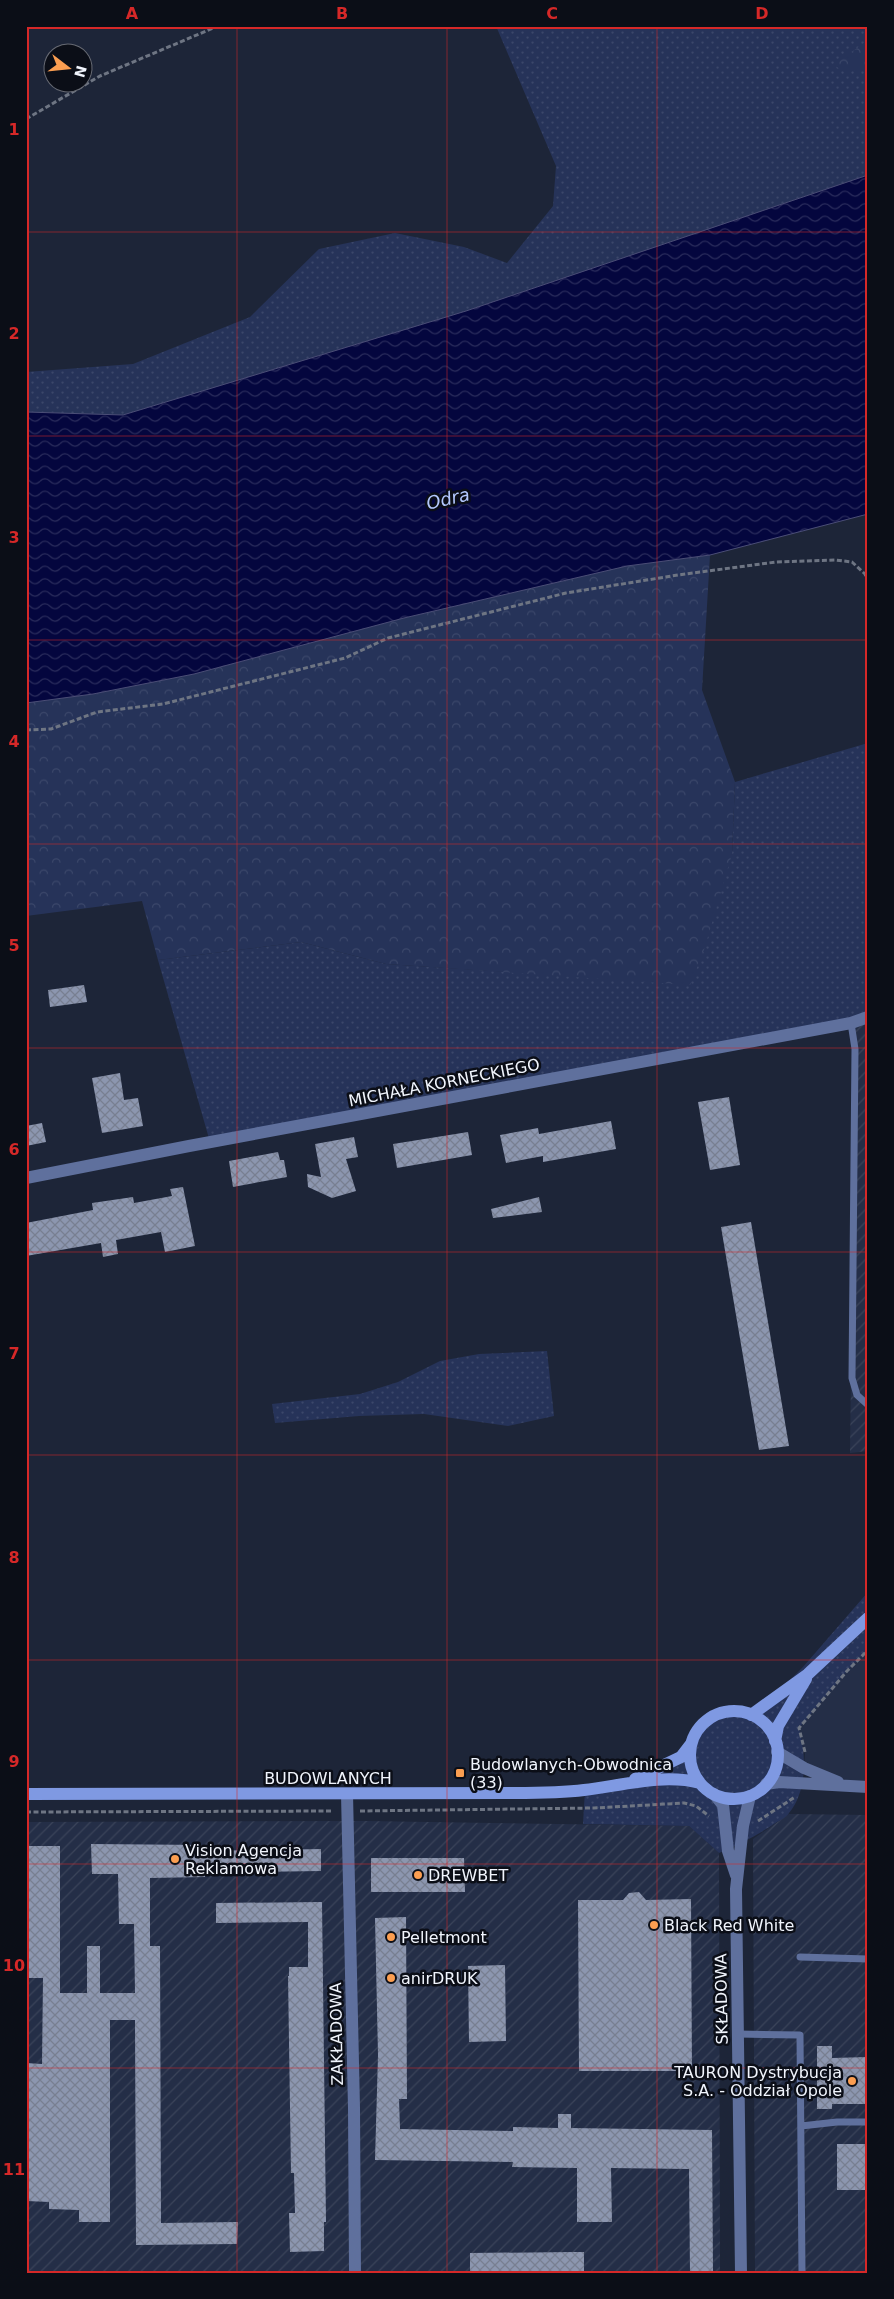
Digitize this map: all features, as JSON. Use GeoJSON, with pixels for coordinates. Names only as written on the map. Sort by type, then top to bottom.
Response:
{"type":"FeatureCollection","features":[{"type":"Feature","properties":{"kind":"main road"},"geometry":{"type":"LineString","coordinates":[[751,1714],[808,1674],[868,1618]]}},
{"type":"Feature","properties":{"kind":"main road"},"geometry":{"type":"LineString","coordinates":[[776,1747],[766,1726],[751,1714],[727,1711],[714,1715],[704,1722],[696,1732],[691,1744],[690,1757],[692,1769],[700,1783],[714,1794],[736,1799],[750,1796],[766,1784],[772,1777],[777,1764],[778,1726],[808,1674]]}},
{"type":"Feature","properties":{"kind":"main road","name":"BUDOWLANYCH"},"geometry":{"type":"LineString","coordinates":[[628,1782],[681,1757],[691,1744]]}},
{"type":"Feature","properties":{"kind":"main road","name":"BUDOWLANYCH"},"geometry":{"type":"LineString","coordinates":[[26,1794],[549,1792],[585,1790],[628,1782],[689,1780],[700,1783]]}},
{"type":"Feature","properties":{"kind":"street","name":"MICHAŁA KORNECKIEGO"},"geometry":{"type":"LineString","coordinates":[[26,1178],[850,1023],[868,1017]]}},
{"type":"Feature","properties":{"kind":"street"},"geometry":{"type":"LineString","coordinates":[[776,1747],[804,1768],[845,1784]]}},
{"type":"Feature","properties":{"kind":"street"},"geometry":{"type":"LineString","coordinates":[[766,1784],[779,1782],[845,1784],[868,1787]]}},
{"type":"Feature","properties":{"kind":"street","name":"ZAKŁADOWA"},"geometry":{"type":"LineString","coordinates":[[347,1794],[354,2098],[354,2273]]}},
{"type":"Feature","properties":{"kind":"street","name":"SKŁADOWA"},"geometry":{"type":"LineString","coordinates":[[714,1794],[723,1805],[728,1851],[736,1875]]}},
{"type":"Feature","properties":{"kind":"street","name":"SKŁADOWA"},"geometry":{"type":"LineString","coordinates":[[741,2273],[736,1875],[742,1852],[743,1826],[750,1796]]}},
{"type":"Feature","properties":{"kind":"lane"},"geometry":{"type":"LineString","coordinates":[[850,1023],[855,1049],[852,1378],[857,1395],[868,1404]]}},
{"type":"Feature","properties":{"kind":"lane"},"geometry":{"type":"LineString","coordinates":[[800,1956],[868,1959]]}},
{"type":"Feature","properties":{"kind":"lane"},"geometry":{"type":"LineString","coordinates":[[738,2034],[800,2035],[802,2273]]}},
{"type":"Feature","properties":{"kind":"lane"},"geometry":{"type":"LineString","coordinates":[[801,2126],[837,2122],[868,2122]]}},
{"type":"Feature","properties":{"kind":"path"},"geometry":{"type":"LineString","coordinates":[[26,119],[100,76],[218,26]]}},
{"type":"Feature","properties":{"kind":"path"},"geometry":{"type":"LineString","coordinates":[[26,730],[51,729],[97,712],[163,704],[345,658],[388,638],[566,593],[678,575],[786,562],[835,560],[852,562],[865,574],[868,582]]}},
{"type":"Feature","properties":{"kind":"path"},"geometry":{"type":"LineString","coordinates":[[805,1754],[799,1728],[847,1671],[868,1650]]}},
{"type":"Feature","properties":{"kind":"path"},"geometry":{"type":"LineString","coordinates":[[751,1826],[799,1794]]}},
{"type":"Feature","properties":{"kind":"path"},"geometry":{"type":"LineString","coordinates":[[26,1812],[374,1811]]}},
{"type":"Feature","properties":{"kind":"shaded area"},"geometry":{"type":"Polygon","coordinates":[[[868,1017],[868,1451],[850,1453],[855,1049],[851,1023],[868,1017]]]}},
{"type":"Feature","properties":{"kind":"shaded area"},"geometry":{"type":"Polygon","coordinates":[[[868,1650],[868,1787],[804,1768],[805,1754],[799,1728],[847,1671],[868,1650]]]}},
{"type":"Feature","properties":{"kind":"shaded area"},"geometry":{"type":"Polygon","coordinates":[[[789,1814],[868,1815],[868,2273],[755,2273],[753,1839],[789,1814]]]}},
{"type":"Feature","properties":{"kind":"shaded area"},"geometry":{"type":"Polygon","coordinates":[[[365,1821],[689,1826],[719,1853],[720,2273],[26,2273],[26,1822],[365,1821]]]}},
{"type":"Feature","properties":{"kind":"green space"},"geometry":{"type":"Polygon","coordinates":[[[496,26],[868,26],[868,175],[466,311],[123,415],[26,412],[26,372],[133,364],[250,317],[319,249],[395,233],[464,247],[507,263],[553,206],[556,166],[496,26]]]}},
{"type":"Feature","properties":{"kind":"green space"},"geometry":{"type":"Polygon","coordinates":[[[868,40],[868,66],[846,73],[834,65],[868,40]]]}},
{"type":"Feature","properties":{"kind":"green space"},"geometry":{"type":"Polygon","coordinates":[[[710,555],[702,690],[735,782],[732,854],[704,950],[690,985],[386,964],[301,942],[158,960],[142,901],[26,916],[26,703],[93,694],[194,674],[404,618],[627,566],[710,555]]]}},
{"type":"Feature","properties":{"kind":"green space"},"geometry":{"type":"Polygon","coordinates":[[[868,743],[868,1017],[210,1142],[158,960],[301,942],[386,964],[557,975],[732,854],[735,782],[868,743]]]}},
{"type":"Feature","properties":{"kind":"green space"},"geometry":{"type":"Polygon","coordinates":[[[547,1351],[554,1416],[508,1426],[424,1414],[359,1416],[275,1423],[272,1404],[360,1394],[398,1382],[440,1361],[479,1354],[547,1351]]]}},
{"type":"Feature","properties":{"kind":"green space"},"geometry":{"type":"Polygon","coordinates":[[[868,1592],[868,1650],[847,1671],[799,1728],[803,1749],[804,1772],[800,1794],[785,1817],[749,1839],[719,1853],[689,1826],[583,1824],[585,1790],[628,1782],[691,1744],[696,1732],[704,1722],[714,1715],[727,1711],[751,1714],[760,1710],[803,1667],[868,1592]]]}},
{"type":"Feature","properties":{"kind":"water","name":"Odra"},"geometry":{"type":"Polygon","coordinates":[[[868,175],[868,514],[710,555],[627,566],[404,618],[194,674],[93,694],[26,703],[26,412],[123,415],[466,311],[868,175]]]}},
{"type":"Feature","properties":{"kind":"building"},"geometry":{"type":"Polygon","coordinates":[[[84,985],[87,1002],[50,1007],[48,990],[84,985]]]}},
{"type":"Feature","properties":{"kind":"building"},"geometry":{"type":"Polygon","coordinates":[[[120,1073],[124,1100],[138,1098],[143,1126],[102,1133],[92,1078],[120,1073]]]}},
{"type":"Feature","properties":{"kind":"building"},"geometry":{"type":"Polygon","coordinates":[[[729,1097],[740,1165],[710,1170],[698,1102],[729,1097]]]}},
{"type":"Feature","properties":{"kind":"building"},"geometry":{"type":"Polygon","coordinates":[[[611,1121],[616,1149],[543,1162],[543,1156],[506,1163],[500,1135],[538,1128],[539,1134],[611,1121]]]}},
{"type":"Feature","properties":{"kind":"building"},"geometry":{"type":"Polygon","coordinates":[[[42,1123],[46,1142],[26,1146],[26,1126],[42,1123]]]}},
{"type":"Feature","properties":{"kind":"building"},"geometry":{"type":"Polygon","coordinates":[[[468,1132],[472,1155],[397,1168],[393,1144],[468,1132]]]}},
{"type":"Feature","properties":{"kind":"building"},"geometry":{"type":"Polygon","coordinates":[[[354,1137],[358,1157],[346,1159],[356,1191],[332,1198],[308,1187],[307,1174],[321,1177],[315,1144],[354,1137]]]}},
{"type":"Feature","properties":{"kind":"building"},"geometry":{"type":"Polygon","coordinates":[[[278,1152],[280,1160],[284,1160],[287,1177],[233,1187],[229,1161],[278,1152]]]}},
{"type":"Feature","properties":{"kind":"building"},"geometry":{"type":"Polygon","coordinates":[[[183,1187],[195,1246],[165,1252],[161,1232],[116,1240],[118,1254],[103,1257],[101,1243],[26,1256],[26,1223],[93,1210],[92,1203],[133,1197],[134,1203],[172,1196],[170,1189],[183,1187]]]}},
{"type":"Feature","properties":{"kind":"building"},"geometry":{"type":"Polygon","coordinates":[[[539,1197],[542,1212],[493,1218],[491,1209],[539,1197]]]}},
{"type":"Feature","properties":{"kind":"building"},"geometry":{"type":"Polygon","coordinates":[[[751,1222],[789,1446],[759,1450],[721,1227],[751,1222]]]}},
{"type":"Feature","properties":{"kind":"building"},"geometry":{"type":"Polygon","coordinates":[[[91,1844],[205,1845],[205,1851],[321,1849],[321,1871],[249,1872],[249,1864],[205,1865],[205,1877],[150,1878],[150,1946],[160,1946],[161,2223],[238,2222],[237,2244],[136,2245],[135,2020],[110,2020],[110,2222],[79,2222],[79,2210],[49,2209],[49,2202],[26,2201],[26,2063],[42,2064],[43,1978],[27,1978],[26,1846],[60,1846],[60,1993],[87,1993],[87,1946],[100,1946],[100,1993],[135,1993],[134,1924],[119,1924],[118,1874],[92,1874],[91,1844]]]}},
{"type":"Feature","properties":{"kind":"building","name":"DREWBET"},"geometry":{"type":"Polygon","coordinates":[[[371,1858],[464,1858],[465,1892],[371,1892],[371,1858]]]}},
{"type":"Feature","properties":{"kind":"building"},"geometry":{"type":"Polygon","coordinates":[[[639,1892],[646,1900],[691,1899],[692,2071],[579,2071],[578,1900],[623,1900],[629,1893],[639,1892]]]}},
{"type":"Feature","properties":{"kind":"building"},"geometry":{"type":"Polygon","coordinates":[[[322,1902],[326,2222],[324,2222],[324,2251],[290,2252],[289,2213],[295,2213],[294,2173],[291,2173],[288,1976],[289,1967],[308,1967],[308,1922],[216,1923],[216,1903],[322,1902]]]}},
{"type":"Feature","properties":{"kind":"building"},"geometry":{"type":"Polygon","coordinates":[[[406,1917],[407,2099],[399,2099],[400,2129],[513,2131],[513,2127],[558,2128],[558,2114],[571,2114],[571,2128],[712,2130],[713,2273],[690,2273],[689,2169],[611,2168],[612,2222],[577,2222],[577,2168],[512,2167],[513,2162],[375,2160],[378,2055],[375,1918],[406,1917]]]}},
{"type":"Feature","properties":{"kind":"building"},"geometry":{"type":"Polygon","coordinates":[[[505,1965],[506,2041],[469,2042],[468,1966],[505,1965]]]}},
{"type":"Feature","properties":{"kind":"building"},"geometry":{"type":"Polygon","coordinates":[[[817,2046],[832,2046],[832,2058],[868,2057],[868,2104],[832,2104],[832,2109],[817,2109],[817,2046]]]}},
{"type":"Feature","properties":{"kind":"building"},"geometry":{"type":"Polygon","coordinates":[[[837,2144],[868,2144],[868,2190],[837,2190],[837,2144]]]}},
{"type":"Feature","properties":{"kind":"building"},"geometry":{"type":"Polygon","coordinates":[[[584,2252],[584,2273],[470,2273],[470,2253],[584,2252]]]}},
{"type":"Feature","properties":{"kind":"place","name":"Budowlanych-Obwodnica (33)"},"geometry":{"type":"Point","coordinates":[460,1773]}},
{"type":"Feature","properties":{"kind":"place","name":"Vision Agencja Reklamowa"},"geometry":{"type":"Point","coordinates":[175,1859]}},
{"type":"Feature","properties":{"kind":"place","name":"DREWBET"},"geometry":{"type":"Point","coordinates":[418,1875]}},
{"type":"Feature","properties":{"kind":"place","name":"Black Red White"},"geometry":{"type":"Point","coordinates":[654,1925]}},
{"type":"Feature","properties":{"kind":"place","name":"Pelletmont"},"geometry":{"type":"Point","coordinates":[391,1937]}},
{"type":"Feature","properties":{"kind":"place","name":"anirDRUK"},"geometry":{"type":"Point","coordinates":[391,1978]}},
{"type":"Feature","properties":{"kind":"place","name":"TAURON Dystrybucja S.A. - Oddział Opole"},"geometry":{"type":"Point","coordinates":[852,2081]}}]}
